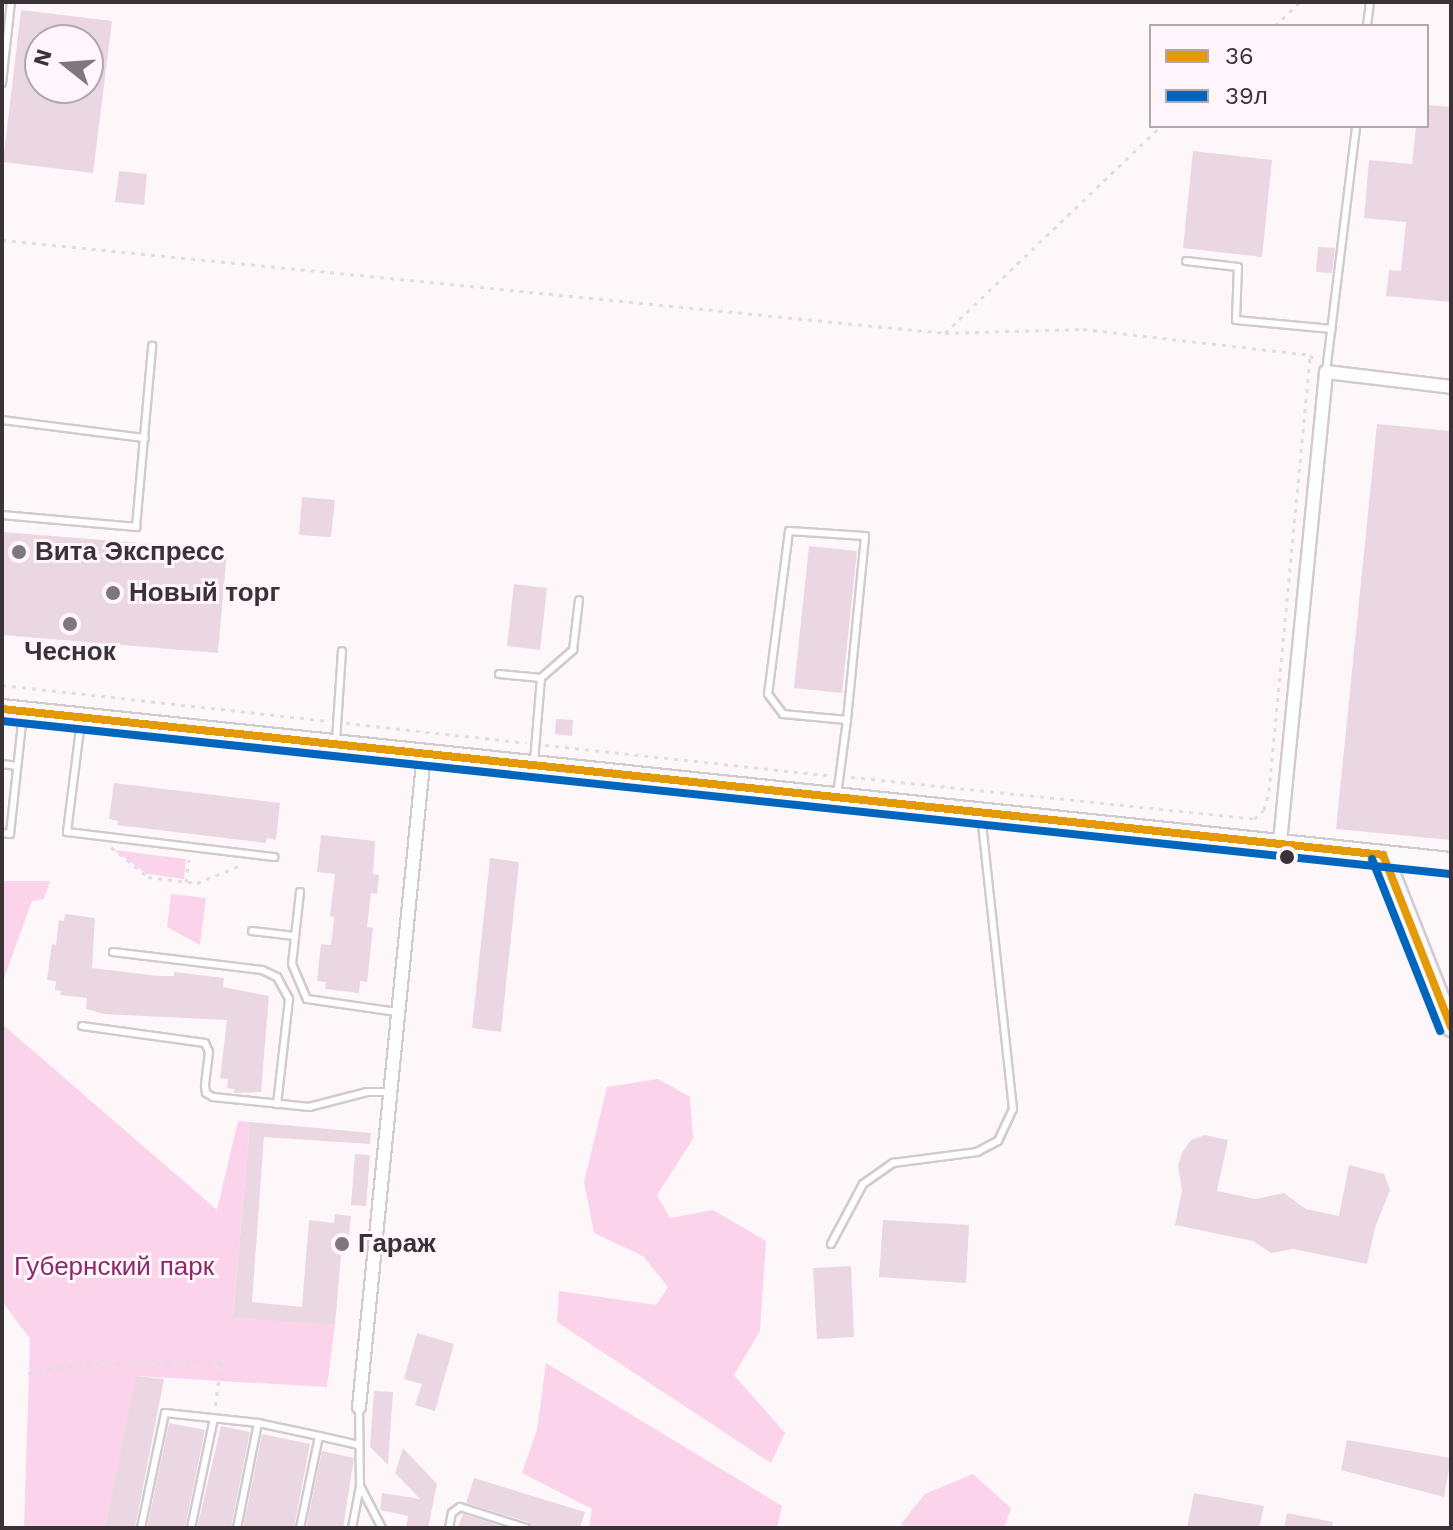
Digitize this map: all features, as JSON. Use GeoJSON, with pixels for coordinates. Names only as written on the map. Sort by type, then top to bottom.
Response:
{"type":"FeatureCollection","features":[{"type":"Feature","properties":{"kind":"street"},"geometry":{"type":"LineString","coordinates":[[1280,842],[1326,372],[1451,387]]}},
{"type":"Feature","properties":{"kind":"street"},"geometry":{"type":"LineString","coordinates":[[2,709],[1451,862]]}},
{"type":"Feature","properties":{"kind":"street"},"geometry":{"type":"LineString","coordinates":[[359,1407],[424,754]]}},
{"type":"Feature","properties":{"kind":"street"},"geometry":{"type":"LineString","coordinates":[[1383,855],[1393,888],[1451,1027]]}},
{"type":"Feature","properties":{"kind":"lane"},"geometry":{"type":"LineString","coordinates":[[2,83],[11,2]]}},
{"type":"Feature","properties":{"kind":"lane"},"geometry":{"type":"LineString","coordinates":[[1367,24],[1370,2]]}},
{"type":"Feature","properties":{"kind":"lane"},"geometry":{"type":"LineString","coordinates":[[1326,372],[1356,128]]}},
{"type":"Feature","properties":{"kind":"lane"},"geometry":{"type":"LineString","coordinates":[[1186,261],[1238,267],[1236,320],[1332,329]]}},
{"type":"Feature","properties":{"kind":"lane"},"geometry":{"type":"LineString","coordinates":[[2,515],[136,527],[152,346]]}},
{"type":"Feature","properties":{"kind":"lane"},"geometry":{"type":"LineString","coordinates":[[2,420],[145,438]]}},
{"type":"Feature","properties":{"kind":"lane"},"geometry":{"type":"LineString","coordinates":[[837,795],[847,720],[865,536],[789,531],[768,694],[783,714],[847,720]]}},
{"type":"Feature","properties":{"kind":"lane"},"geometry":{"type":"LineString","coordinates":[[534,765],[541,678],[573,650],[579,600]]}},
{"type":"Feature","properties":{"kind":"lane"},"geometry":{"type":"LineString","coordinates":[[336,744],[342,651]]}},
{"type":"Feature","properties":{"kind":"lane"},"geometry":{"type":"LineString","coordinates":[[499,674],[541,678]]}},
{"type":"Feature","properties":{"kind":"lane"},"geometry":{"type":"LineString","coordinates":[[2,833],[10,834],[24,712]]}},
{"type":"Feature","properties":{"kind":"lane"},"geometry":{"type":"LineString","coordinates":[[81,717],[67,832],[274,857]]}},
{"type":"Feature","properties":{"kind":"lane"},"geometry":{"type":"LineString","coordinates":[[2,764],[17,766]]}},
{"type":"Feature","properties":{"kind":"lane"},"geometry":{"type":"LineString","coordinates":[[831,1244],[863,1184],[893,1163],[977,1152],[998,1141],[1013,1109],[981,814]]}},
{"type":"Feature","properties":{"kind":"lane"},"geometry":{"type":"LineString","coordinates":[[300,892],[292,964],[307,999],[397,1012]]}},
{"type":"Feature","properties":{"kind":"lane"},"geometry":{"type":"LineString","coordinates":[[252,931],[295,936]]}},
{"type":"Feature","properties":{"kind":"lane"},"geometry":{"type":"LineString","coordinates":[[113,952],[262,970],[277,977],[289,999],[277,1104]]}},
{"type":"Feature","properties":{"kind":"lane"},"geometry":{"type":"LineString","coordinates":[[82,1026],[201,1041],[209,1052],[205,1086],[209,1095],[309,1107],[367,1092],[389,1092]]}},
{"type":"Feature","properties":{"kind":"lane"},"geometry":{"type":"LineString","coordinates":[[352,1528],[360,1486],[359,1407]]}},
{"type":"Feature","properties":{"kind":"lane"},"geometry":{"type":"LineString","coordinates":[[141,1528],[165,1413],[258,1423],[359,1445]]}},
{"type":"Feature","properties":{"kind":"lane"},"geometry":{"type":"LineString","coordinates":[[191,1528],[214,1418]]}},
{"type":"Feature","properties":{"kind":"lane"},"geometry":{"type":"LineString","coordinates":[[237,1528],[258,1423]]}},
{"type":"Feature","properties":{"kind":"lane"},"geometry":{"type":"LineString","coordinates":[[300,1528],[319,1436]]}},
{"type":"Feature","properties":{"kind":"lane"},"geometry":{"type":"LineString","coordinates":[[360,1486],[382,1528]]}},
{"type":"Feature","properties":{"kind":"lane"},"geometry":{"type":"LineString","coordinates":[[449,1528],[452,1513],[460,1507],[526,1528]]}},
{"type":"Feature","properties":{"kind":"path"},"geometry":{"type":"LineString","coordinates":[[1277,24],[1300,2]]}},
{"type":"Feature","properties":{"kind":"path"},"geometry":{"type":"LineString","coordinates":[[945,333],[1159,128]]}},
{"type":"Feature","properties":{"kind":"path"},"geometry":{"type":"LineString","coordinates":[[2,240],[945,333],[1083,329],[1310,355],[1326,372]]}},
{"type":"Feature","properties":{"kind":"path"},"geometry":{"type":"LineString","coordinates":[[112,838],[110,850],[148,877],[186,882],[197,883],[241,868],[243,853]]}},
{"type":"Feature","properties":{"kind":"path"},"geometry":{"type":"LineString","coordinates":[[186,882],[190,847]]}},
{"type":"Feature","properties":{"kind":"path"},"geometry":{"type":"LineString","coordinates":[[28,1373],[86,1363],[221,1362],[214,1418]]}},
{"type":"Feature","properties":{"kind":"green space"},"geometry":{"type":"Polygon","coordinates":[[[114,850],[186,859],[184,879],[147,874],[114,850]]]}},
{"type":"Feature","properties":{"kind":"green space"},"geometry":{"type":"Polygon","coordinates":[[[2,881],[50,881],[44,899],[32,901],[2,984],[2,881]]]}},
{"type":"Feature","properties":{"kind":"green space"},"geometry":{"type":"Polygon","coordinates":[[[171,894],[206,898],[200,945],[167,927],[171,894]]]}},
{"type":"Feature","properties":{"kind":"green space","name":"Губернский парк"},"geometry":{"type":"Polygon","coordinates":[[[2,1024],[217,1210],[238,1121],[250,1122],[233,1316],[335,1325],[327,1387],[137,1376],[105,1528],[24,1528],[30,1339],[2,1301],[2,1024]]]}},
{"type":"Feature","properties":{"kind":"green space"},"geometry":{"type":"Polygon","coordinates":[[[658,1079],[690,1097],[693,1139],[657,1195],[670,1218],[713,1210],[766,1241],[760,1331],[734,1375],[785,1433],[771,1463],[557,1322],[559,1291],[656,1305],[668,1287],[643,1256],[594,1233],[584,1182],[607,1087],[658,1079]]]}},
{"type":"Feature","properties":{"kind":"green space"},"geometry":{"type":"Polygon","coordinates":[[[546,1363],[782,1506],[777,1528],[589,1528],[592,1509],[522,1473],[537,1430],[546,1363]]]}},
{"type":"Feature","properties":{"kind":"green space"},"geometry":{"type":"Polygon","coordinates":[[[973,1474],[1011,1508],[1004,1528],[906,1528],[901,1524],[925,1494],[973,1474]]]}},
{"type":"Feature","properties":{"kind":"building"},"geometry":{"type":"Polygon","coordinates":[[[21,10],[112,21],[104,85],[104,24],[24,24],[24,104],[102,104],[93,173],[3,162],[21,10]]]}},
{"type":"Feature","properties":{"kind":"building"},"geometry":{"type":"Polygon","coordinates":[[[1429,105],[1451,107],[1451,302],[1386,296],[1389,270],[1401,271],[1406,222],[1364,218],[1369,160],[1412,164],[1416,128],[1429,128],[1429,105]]]}},
{"type":"Feature","properties":{"kind":"building"},"geometry":{"type":"Polygon","coordinates":[[[1193,151],[1272,160],[1262,257],[1183,248],[1193,151]]]}},
{"type":"Feature","properties":{"kind":"building"},"geometry":{"type":"Polygon","coordinates":[[[119,171],[147,174],[144,205],[115,202],[119,171]]]}},
{"type":"Feature","properties":{"kind":"building"},"geometry":{"type":"Polygon","coordinates":[[[1318,247],[1335,248],[1332,273],[1316,272],[1318,247]]]}},
{"type":"Feature","properties":{"kind":"building"},"geometry":{"type":"Polygon","coordinates":[[[1377,424],[1451,431],[1451,840],[1336,829],[1377,424]]]}},
{"type":"Feature","properties":{"kind":"building"},"geometry":{"type":"Polygon","coordinates":[[[302,497],[335,500],[331,537],[299,535],[302,497]]]}},
{"type":"Feature","properties":{"kind":"building","name":"Новый торг"},"geometry":{"type":"Polygon","coordinates":[[[2,532],[227,550],[218,653],[2,635],[2,532]]]}},
{"type":"Feature","properties":{"kind":"building"},"geometry":{"type":"Polygon","coordinates":[[[809,546],[857,551],[842,693],[794,688],[809,546]]]}},
{"type":"Feature","properties":{"kind":"building"},"geometry":{"type":"Polygon","coordinates":[[[514,584],[547,588],[540,650],[507,646],[514,584]]]}},
{"type":"Feature","properties":{"kind":"building"},"geometry":{"type":"Polygon","coordinates":[[[556,719],[573,720],[572,736],[555,734],[556,719]]]}},
{"type":"Feature","properties":{"kind":"building"},"geometry":{"type":"Polygon","coordinates":[[[114,783],[280,803],[276,840],[267,838],[266,843],[117,825],[118,821],[109,819],[114,783]]]}},
{"type":"Feature","properties":{"kind":"building"},"geometry":{"type":"Polygon","coordinates":[[[321,835],[375,841],[373,874],[379,875],[377,894],[371,893],[367,927],[373,928],[367,982],[360,981],[359,993],[325,989],[326,982],[317,981],[321,944],[331,945],[334,917],[330,916],[335,874],[317,872],[321,835]]]}},
{"type":"Feature","properties":{"kind":"building"},"geometry":{"type":"Polygon","coordinates":[[[490,858],[519,862],[501,1032],[472,1028],[490,858]]]}},
{"type":"Feature","properties":{"kind":"building"},"geometry":{"type":"Polygon","coordinates":[[[65,914],[95,918],[92,968],[158,976],[174,976],[174,972],[224,978],[223,987],[269,996],[261,1092],[234,1093],[234,1089],[227,1088],[228,1079],[220,1078],[227,1020],[104,1014],[86,1009],[87,998],[60,995],[61,991],[55,990],[56,981],[47,980],[52,944],[56,945],[59,920],[64,921],[65,914]]]}},
{"type":"Feature","properties":{"kind":"building"},"geometry":{"type":"Polygon","coordinates":[[[250,1122],[371,1133],[370,1144],[264,1137],[252,1302],[302,1307],[309,1220],[334,1223],[335,1214],[351,1216],[348,1245],[342,1244],[335,1325],[233,1317],[250,1122]]]}},
{"type":"Feature","properties":{"kind":"building"},"geometry":{"type":"Polygon","coordinates":[[[1205,1135],[1228,1140],[1217,1191],[1256,1199],[1284,1193],[1306,1209],[1339,1216],[1349,1165],[1384,1174],[1390,1190],[1375,1228],[1367,1264],[1293,1249],[1271,1253],[1253,1241],[1175,1225],[1182,1190],[1178,1166],[1182,1153],[1191,1140],[1205,1135]]]}},
{"type":"Feature","properties":{"kind":"building"},"geometry":{"type":"Polygon","coordinates":[[[355,1154],[370,1155],[366,1206],[351,1205],[355,1154]]]}},
{"type":"Feature","properties":{"kind":"building"},"geometry":{"type":"Polygon","coordinates":[[[883,1220],[969,1225],[966,1283],[879,1277],[883,1220]]]}},
{"type":"Feature","properties":{"kind":"building"},"geometry":{"type":"Polygon","coordinates":[[[851,1266],[854,1337],[817,1339],[813,1268],[851,1266]]]}},
{"type":"Feature","properties":{"kind":"building"},"geometry":{"type":"Polygon","coordinates":[[[417,1333],[454,1344],[435,1411],[415,1405],[422,1384],[404,1379],[417,1333]]]}},
{"type":"Feature","properties":{"kind":"building"},"geometry":{"type":"Polygon","coordinates":[[[136,1376],[164,1379],[135,1528],[105,1528],[136,1376]]]}},
{"type":"Feature","properties":{"kind":"building"},"geometry":{"type":"Polygon","coordinates":[[[374,1391],[393,1392],[388,1465],[370,1447],[374,1391]]]}},
{"type":"Feature","properties":{"kind":"building"},"geometry":{"type":"Polygon","coordinates":[[[169,1423],[205,1430],[185,1528],[147,1528],[169,1423]]]}},
{"type":"Feature","properties":{"kind":"building"},"geometry":{"type":"Polygon","coordinates":[[[221,1426],[250,1432],[231,1528],[197,1528],[221,1426]]]}},
{"type":"Feature","properties":{"kind":"building"},"geometry":{"type":"Polygon","coordinates":[[[262,1434],[310,1444],[294,1528],[243,1528],[262,1434]]]}},
{"type":"Feature","properties":{"kind":"building"},"geometry":{"type":"Polygon","coordinates":[[[1347,1440],[1451,1458],[1444,1497],[1341,1470],[1347,1440]]]}},
{"type":"Feature","properties":{"kind":"building"},"geometry":{"type":"Polygon","coordinates":[[[403,1448],[437,1484],[428,1528],[406,1528],[408,1516],[380,1510],[382,1493],[420,1499],[395,1473],[403,1448]]]}},
{"type":"Feature","properties":{"kind":"building"},"geometry":{"type":"Polygon","coordinates":[[[322,1451],[354,1458],[343,1528],[306,1528],[322,1451]]]}},
{"type":"Feature","properties":{"kind":"building"},"geometry":{"type":"Polygon","coordinates":[[[474,1478],[585,1512],[580,1528],[532,1528],[528,1522],[466,1503],[474,1478]]]}},
{"type":"Feature","properties":{"kind":"building"},"geometry":{"type":"Polygon","coordinates":[[[1194,1493],[1264,1506],[1259,1528],[1187,1528],[1194,1493]]]}},
{"type":"Feature","properties":{"kind":"building"},"geometry":{"type":"Polygon","coordinates":[[[1287,1513],[1333,1522],[1332,1528],[1284,1528],[1287,1513]]]}},
{"type":"Feature","properties":{"kind":"building"},"geometry":{"type":"Polygon","coordinates":[[[463,1514],[506,1528],[458,1528],[463,1514]]]}},
{"type":"Feature","properties":{"kind":"transit line","name":"36"},"geometry":{"type":"LineString","coordinates":[[2,709],[1383,855]]}},
{"type":"Feature","properties":{"kind":"transit line","name":"39л"},"geometry":{"type":"LineString","coordinates":[[2,721],[1450,874]]}},
{"type":"Feature","properties":{"kind":"transit line","name":"36"},"geometry":{"type":"LineString","coordinates":[[1383,855],[1451,1027]]}},
{"type":"Feature","properties":{"kind":"transit line","name":"39л"},"geometry":{"type":"LineString","coordinates":[[1372,859],[1440,1031]]}},
{"type":"Feature","properties":{"kind":"place","name":"Вита Экспресс"},"geometry":{"type":"Point","coordinates":[19,552]}},
{"type":"Feature","properties":{"kind":"place","name":"Новый торг"},"geometry":{"type":"Point","coordinates":[113,593]}},
{"type":"Feature","properties":{"kind":"place","name":"Чеснок"},"geometry":{"type":"Point","coordinates":[70,624]}},
{"type":"Feature","properties":{"kind":"place","name":"Гараж"},"geometry":{"type":"Point","coordinates":[342,1244]}}]}
